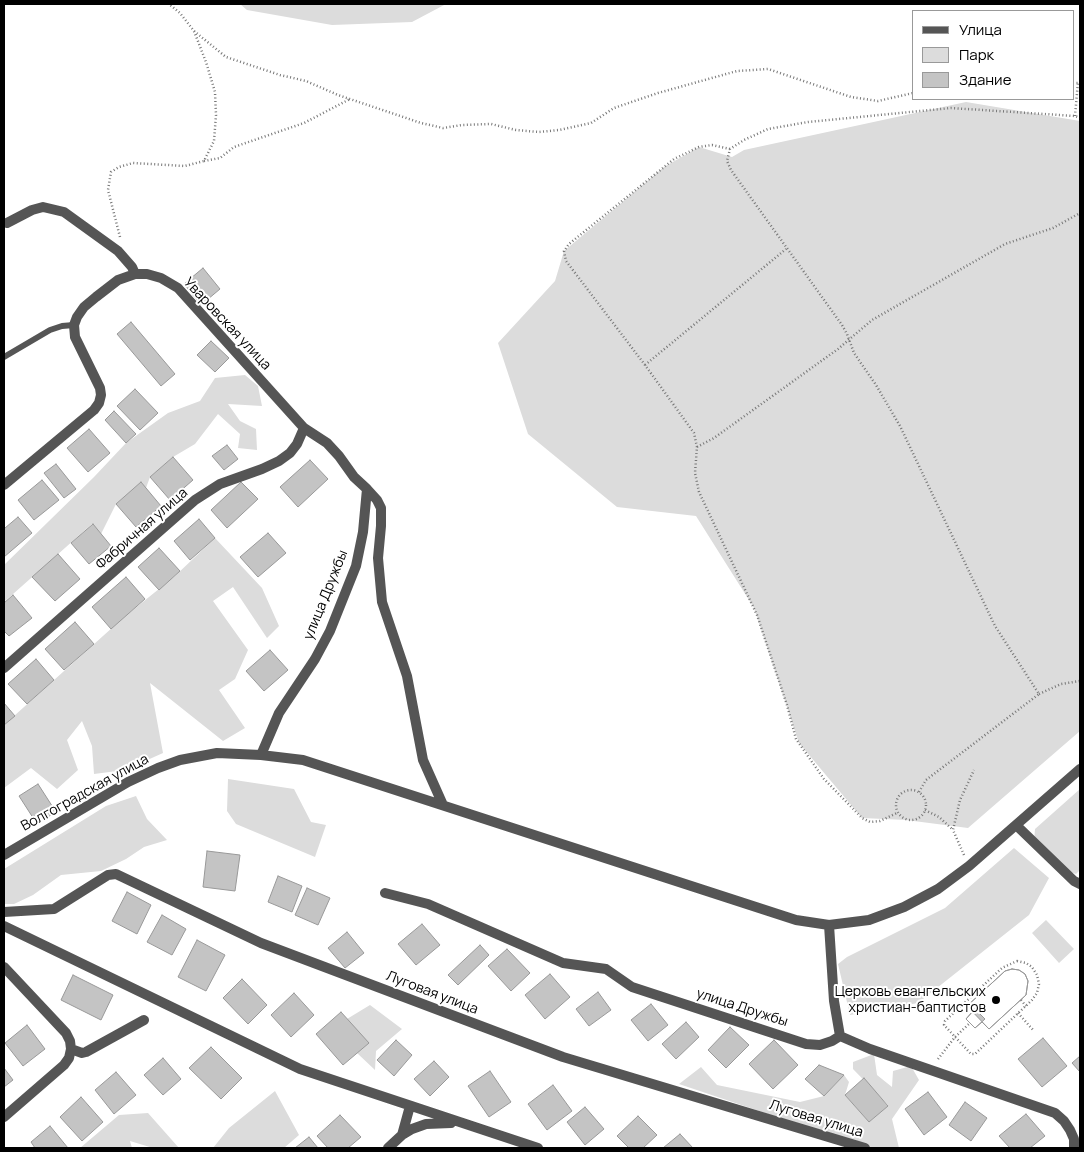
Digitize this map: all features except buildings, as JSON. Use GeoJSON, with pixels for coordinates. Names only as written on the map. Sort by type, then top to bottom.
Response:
{"type":"FeatureCollection","features":[{"type":"Feature","properties":{"kind":"street"},"geometry":{"type":"LineString","coordinates":[[5,481],[94,410],[99,403],[102,395],[100,388],[75,338],[74,325],[84,307],[96,296],[118,280],[135,274],[132,267],[118,250],[64,212],[52,208],[32,210],[7,223]]}},
{"type":"Feature","properties":{"kind":"street","name":"Уваровская улица"},"geometry":{"type":"LineString","coordinates":[[135,274],[147,274],[161,278],[178,288],[304,428]]}},
{"type":"Feature","properties":{"kind":"street"},"geometry":{"type":"LineString","coordinates":[[304,428],[327,443],[354,477],[377,500],[381,508],[378,558],[382,602],[407,676],[423,760],[443,804]]}},
{"type":"Feature","properties":{"kind":"street","name":"Фабричная улица"},"geometry":{"type":"LineString","coordinates":[[4,668],[195,500],[220,484],[279,461],[290,453],[297,444],[304,428]]}},
{"type":"Feature","properties":{"kind":"street","name":"улица Дружбы"},"geometry":{"type":"LineString","coordinates":[[261,755],[279,713],[315,659],[330,631],[350,582],[356,566],[363,532],[367,489]]}},
{"type":"Feature","properties":{"kind":"street","name":"Волгоградская улица"},"geometry":{"type":"LineString","coordinates":[[4,855],[128,782],[158,768],[180,760],[218,753],[261,755],[303,760],[358,776],[796,920],[829,925],[870,920],[904,907],[938,888],[970,866],[1080,769]]}},
{"type":"Feature","properties":{"kind":"street"},"geometry":{"type":"LineString","coordinates":[[1017,826],[1074,881],[1080,884]]}},
{"type":"Feature","properties":{"kind":"street","name":"Луговая улица"},"geometry":{"type":"LineString","coordinates":[[4,912],[54,909],[108,875],[116,874],[261,943],[563,1057],[865,1148]]}},
{"type":"Feature","properties":{"kind":"street","name":"улица Дружбы"},"geometry":{"type":"LineString","coordinates":[[385,893],[428,904],[563,963],[606,969],[632,986],[806,1044],[820,1045],[840,1036]]}},
{"type":"Feature","properties":{"kind":"street"},"geometry":{"type":"LineString","coordinates":[[829,925],[834,1001],[840,1036],[861,1046],[933,1072],[1055,1113],[1070,1130],[1075,1148]]}},
{"type":"Feature","properties":{"kind":"street"},"geometry":{"type":"LineString","coordinates":[[4,926],[300,1069],[538,1148]]}},
{"type":"Feature","properties":{"kind":"street"},"geometry":{"type":"LineString","coordinates":[[4,967],[66,1034],[70,1041],[71,1050],[69,1058],[64,1065],[4,1117]]}},
{"type":"Feature","properties":{"kind":"street"},"geometry":{"type":"LineString","coordinates":[[71,1050],[82,1053],[86,1052],[144,1020]]}},
{"type":"Feature","properties":{"kind":"street"},"geometry":{"type":"LineString","coordinates":[[402,1135],[410,1106]]}},
{"type":"Feature","properties":{"kind":"street"},"geometry":{"type":"LineString","coordinates":[[388,1148],[402,1135],[426,1124],[445,1123],[469,1126]]}},
{"type":"Feature","properties":{"kind":"street"},"geometry":{"type":"LineString","coordinates":[[1075,1148],[1080,1144]]}},
{"type":"Feature","properties":{"kind":"lane"},"geometry":{"type":"LineString","coordinates":[[4,357],[50,330],[74,325]]}},
{"type":"Feature","properties":{"kind":"path"},"geometry":{"type":"LineString","coordinates":[[169,4],[180,13],[194,31],[226,57],[252,67],[306,81],[351,99],[443,128],[491,124],[516,130],[539,132],[559,130],[591,123],[614,108],[658,93],[737,71],[768,69],[851,97],[878,101],[912,93]]}},
{"type":"Feature","properties":{"kind":"path"},"geometry":{"type":"LineString","coordinates":[[194,31],[215,92],[214,142],[204,161]]}},
{"type":"Feature","properties":{"kind":"path"},"geometry":{"type":"LineString","coordinates":[[1076,116],[1079,82]]}},
{"type":"Feature","properties":{"kind":"path"},"geometry":{"type":"LineString","coordinates":[[118,250],[120,238],[108,190],[111,172],[119,167],[133,163],[185,166],[220,158],[234,147],[304,123],[351,99]]}},
{"type":"Feature","properties":{"kind":"path"},"geometry":{"type":"LineString","coordinates":[[897,813],[880,821],[870,822],[862,818],[824,779],[796,739],[787,705],[757,615],[699,492],[695,472],[698,447],[694,433],[566,261],[564,251],[569,244],[674,159],[699,147],[712,145],[730,149],[768,129],[818,121],[951,108],[1076,116],[1080,118]]}},
{"type":"Feature","properties":{"kind":"path"},"geometry":{"type":"LineString","coordinates":[[730,149],[728,161],[731,170],[786,249],[842,324],[854,353],[876,385],[900,426],[995,626],[1039,694]]}},
{"type":"Feature","properties":{"kind":"path"},"geometry":{"type":"LineString","coordinates":[[698,447],[714,438],[848,341],[872,320],[1005,244],[1053,228],[1080,213]]}},
{"type":"Feature","properties":{"kind":"path"},"geometry":{"type":"LineString","coordinates":[[645,365],[786,249]]}},
{"type":"Feature","properties":{"kind":"path"},"geometry":{"type":"LineString","coordinates":[[919,792],[926,780],[1039,694],[1061,684],[1080,681]]}},
{"type":"Feature","properties":{"kind":"path"},"geometry":{"type":"LineString","coordinates":[[953,830],[960,800],[974,770]]}},
{"type":"Feature","properties":{"kind":"path"},"geometry":{"type":"LineString","coordinates":[[908,790],[919,792],[925,801],[925,810],[918,818],[906,820],[897,813],[896,802],[908,790]]}},
{"type":"Feature","properties":{"kind":"path"},"geometry":{"type":"LineString","coordinates":[[925,810],[939,817],[953,830],[960,850],[970,866]]}},
{"type":"Feature","properties":{"kind":"path"},"geometry":{"type":"LineString","coordinates":[[1017,961],[1026,963],[1032,968],[1037,975],[1039,984],[1037,993],[1018,1013],[975,1054],[971,1054],[944,1026],[944,1021],[1002,968],[1009,963],[1017,961]]}},
{"type":"Feature","properties":{"kind":"path"},"geometry":{"type":"LineString","coordinates":[[1021,1000],[1026,1006]]}},
{"type":"Feature","properties":{"kind":"path"},"geometry":{"type":"LineString","coordinates":[[1018,1013],[1034,1031]]}},
{"type":"Feature","properties":{"kind":"path"},"geometry":{"type":"LineString","coordinates":[[933,1072],[938,1057],[970,1023]]}},
{"type":"Feature","properties":{"kind":"green space"},"geometry":{"type":"Polygon","coordinates":[[[240,4],[446,4],[412,22],[332,25],[247,10],[240,4]]]}},
{"type":"Feature","properties":{"kind":"green space"},"geometry":{"type":"Polygon","coordinates":[[[966,102],[1080,121],[1080,731],[968,828],[906,820],[862,818],[799,743],[754,608],[696,516],[617,507],[528,434],[498,343],[555,281],[564,251],[664,167],[699,147],[732,157],[744,150],[966,102]]]}},
{"type":"Feature","properties":{"kind":"green space"},"geometry":{"type":"Polygon","coordinates":[[[245,375],[258,386],[262,406],[228,404],[240,421],[256,429],[257,450],[238,448],[240,434],[218,414],[195,444],[173,457],[150,477],[146,488],[141,483],[116,504],[101,534],[92,524],[4,602],[4,565],[126,443],[168,413],[200,401],[215,378],[245,375]]]}},
{"type":"Feature","properties":{"kind":"green space"},"geometry":{"type":"Polygon","coordinates":[[[215,538],[262,588],[279,626],[267,638],[233,587],[213,601],[248,650],[235,679],[219,690],[245,728],[223,741],[150,683],[163,753],[125,770],[94,774],[92,746],[82,721],[67,740],[78,770],[57,789],[31,768],[4,788],[4,725],[123,618],[175,576],[215,538]]]}},
{"type":"Feature","properties":{"kind":"green space"},"geometry":{"type":"Polygon","coordinates":[[[228,779],[294,789],[311,822],[326,825],[315,857],[236,824],[227,811],[228,779]]]}},
{"type":"Feature","properties":{"kind":"green space"},"geometry":{"type":"Polygon","coordinates":[[[1080,789],[1080,870],[1076,874],[1053,866],[1034,842],[1035,829],[1080,789]]]}},
{"type":"Feature","properties":{"kind":"green space"},"geometry":{"type":"Polygon","coordinates":[[[136,796],[147,819],[167,840],[144,847],[126,859],[101,871],[61,875],[33,895],[14,904],[4,904],[4,869],[106,806],[136,796]]]}},
{"type":"Feature","properties":{"kind":"green space"},"geometry":{"type":"Polygon","coordinates":[[[1014,848],[1049,878],[1029,915],[918,1003],[850,1015],[838,964],[847,957],[945,908],[1014,848]]]}},
{"type":"Feature","properties":{"kind":"green space"},"geometry":{"type":"Polygon","coordinates":[[[1046,920],[1074,949],[1059,963],[1032,933],[1046,920]]]}},
{"type":"Feature","properties":{"kind":"green space"},"geometry":{"type":"Polygon","coordinates":[[[370,1005],[402,1029],[376,1051],[375,1070],[357,1053],[368,1043],[342,1022],[370,1005]]]}},
{"type":"Feature","properties":{"kind":"green space"},"geometry":{"type":"Polygon","coordinates":[[[874,1054],[877,1075],[892,1087],[893,1071],[911,1066],[919,1080],[892,1119],[899,1148],[869,1148],[679,1084],[701,1067],[717,1085],[800,1102],[824,1096],[844,1075],[849,1082],[845,1095],[869,1122],[888,1105],[853,1069],[853,1062],[874,1054]]]}},
{"type":"Feature","properties":{"kind":"green space"},"geometry":{"type":"Polygon","coordinates":[[[275,1091],[299,1135],[284,1148],[213,1148],[229,1128],[275,1091]]]}},
{"type":"Feature","properties":{"kind":"green space"},"geometry":{"type":"Polygon","coordinates":[[[148,1113],[179,1148],[153,1148],[130,1141],[132,1148],[80,1148],[119,1115],[148,1113]]]}},
{"type":"Feature","properties":{"kind":"place","name":"Церковь евангельских христиан-баптистов"},"geometry":{"type":"Point","coordinates":[996,1000]}}]}
